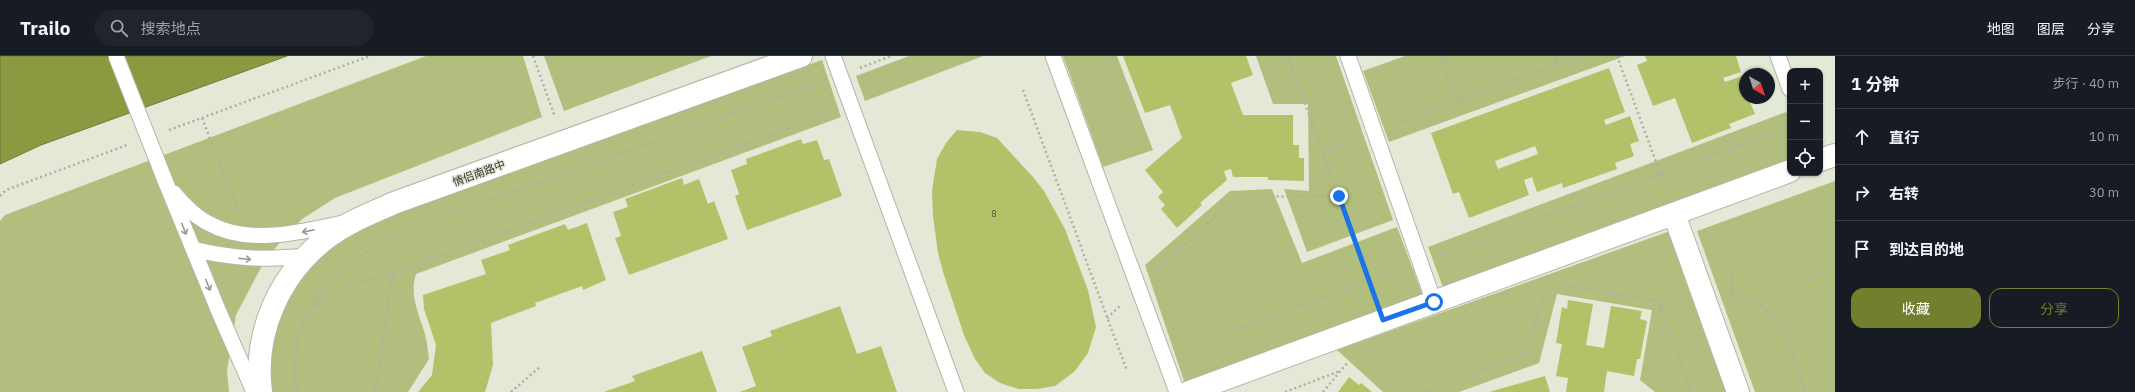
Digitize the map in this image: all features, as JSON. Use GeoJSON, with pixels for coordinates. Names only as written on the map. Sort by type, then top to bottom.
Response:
{"type":"FeatureCollection","features":[{"type":"Feature","properties":{"kind":"street","name":"情侣南路中"},"geometry":{"type":"LineString","coordinates":[[261,392],[258,372],[264,328],[278,292],[306,256],[329,236],[359,219],[394,203],[800,56]]}},
{"type":"Feature","properties":{"kind":"street"},"geometry":{"type":"LineString","coordinates":[[1823,159],[1835,155]]}},
{"type":"Feature","properties":{"kind":"street"},"geometry":{"type":"LineString","coordinates":[[1189,392],[1787,172]]}},
{"type":"Feature","properties":{"kind":"street"},"geometry":{"type":"LineString","coordinates":[[1674,214],[1738,392]]}},
{"type":"Feature","properties":{"kind":"lane"},"geometry":{"type":"LineString","coordinates":[[116,56],[193,249],[254,392]]}},
{"type":"Feature","properties":{"kind":"lane"},"geometry":{"type":"LineString","coordinates":[[833,56],[956,392]]}},
{"type":"Feature","properties":{"kind":"lane"},"geometry":{"type":"LineString","coordinates":[[1053,56],[1177,392]]}},
{"type":"Feature","properties":{"kind":"lane"},"geometry":{"type":"LineString","coordinates":[[1348,56],[1434,302]]}},
{"type":"Feature","properties":{"kind":"lane"},"geometry":{"type":"LineString","coordinates":[[1778,56],[1787,81]]}},
{"type":"Feature","properties":{"kind":"lane"},"geometry":{"type":"LineString","coordinates":[[166,183],[189,210],[208,224],[235,233],[266,235],[303,232],[359,219]]}},
{"type":"Feature","properties":{"kind":"lane"},"geometry":{"type":"LineString","coordinates":[[193,249],[224,257],[253,259],[306,256]]}},
{"type":"Feature","properties":{"kind":"path"},"geometry":{"type":"LineString","coordinates":[[165,131],[370,56]]}},
{"type":"Feature","properties":{"kind":"path"},"geometry":{"type":"LineString","coordinates":[[533,56],[564,142]]}},
{"type":"Feature","properties":{"kind":"path"},"geometry":{"type":"LineString","coordinates":[[297,392],[294,361],[299,331],[312,308],[328,284],[344,268],[383,240],[406,230],[892,56]]}},
{"type":"Feature","properties":{"kind":"path"},"geometry":{"type":"LineString","coordinates":[[1288,56],[1383,320]]}},
{"type":"Feature","properties":{"kind":"path"},"geometry":{"type":"LineString","coordinates":[[1445,56],[1441,57],[1457,102]]}},
{"type":"Feature","properties":{"kind":"path"},"geometry":{"type":"LineString","coordinates":[[1555,56],[1558,64]]}},
{"type":"Feature","properties":{"kind":"path"},"geometry":{"type":"LineString","coordinates":[[1323,153],[1375,132],[1579,56]]}},
{"type":"Feature","properties":{"kind":"path"},"geometry":{"type":"LineString","coordinates":[[1617,56],[1674,214]]}},
{"type":"Feature","properties":{"kind":"path"},"geometry":{"type":"LineString","coordinates":[[1023,90],[1127,371]]}},
{"type":"Feature","properties":{"kind":"path"},"geometry":{"type":"LineString","coordinates":[[312,308],[329,294],[348,284],[393,273],[851,105]]}},
{"type":"Feature","properties":{"kind":"path"},"geometry":{"type":"LineString","coordinates":[[202,118],[248,234]]}},
{"type":"Feature","properties":{"kind":"path"},"geometry":{"type":"LineString","coordinates":[[1164,357],[1420,261],[1787,128]]}},
{"type":"Feature","properties":{"kind":"path"},"geometry":{"type":"LineString","coordinates":[[0,196],[6,190],[129,145]]}},
{"type":"Feature","properties":{"kind":"path"},"geometry":{"type":"LineString","coordinates":[[1107,318],[1237,197],[1339,196]]}},
{"type":"Feature","properties":{"kind":"path"},"geometry":{"type":"LineString","coordinates":[[1732,266],[1732,296]]}},
{"type":"Feature","properties":{"kind":"path"},"geometry":{"type":"LineString","coordinates":[[1761,305],[1771,292],[1835,269]]}},
{"type":"Feature","properties":{"kind":"path"},"geometry":{"type":"LineString","coordinates":[[375,392],[393,273]]}},
{"type":"Feature","properties":{"kind":"path"},"geometry":{"type":"LineString","coordinates":[[1425,392],[1527,353],[1547,282]]}},
{"type":"Feature","properties":{"kind":"path"},"geometry":{"type":"LineString","coordinates":[[1554,284],[1658,301],[1691,392]]}},
{"type":"Feature","properties":{"kind":"path"},"geometry":{"type":"LineString","coordinates":[[1660,308],[1703,294],[1732,296],[1761,305],[1773,315],[1782,328],[1790,344],[1805,392]]}},
{"type":"Feature","properties":{"kind":"path"},"geometry":{"type":"LineString","coordinates":[[1364,355],[1406,392]]}},
{"type":"Feature","properties":{"kind":"path"},"geometry":{"type":"LineString","coordinates":[[510,392],[541,366]]}},
{"type":"Feature","properties":{"kind":"path"},"geometry":{"type":"LineString","coordinates":[[1285,392],[1340,371]]}},
{"type":"Feature","properties":{"kind":"shaded area"},"geometry":{"type":"Polygon","coordinates":[[[0,56],[287,56],[41,145],[0,164],[0,56]]]}},
{"type":"Feature","properties":{"kind":"shaded area"},"geometry":{"type":"Polygon","coordinates":[[[426,56],[523,56],[542,117],[335,198],[302,219],[266,258],[236,315],[227,371],[229,392],[0,392],[0,221],[5,215],[426,56]]]}},
{"type":"Feature","properties":{"kind":"shaded area"},"geometry":{"type":"Polygon","coordinates":[[[544,56],[711,56],[564,111],[544,56]]]}},
{"type":"Feature","properties":{"kind":"shaded area"},"geometry":{"type":"Polygon","coordinates":[[[909,56],[983,56],[865,101],[856,76],[909,56]]]}},
{"type":"Feature","properties":{"kind":"shaded area"},"geometry":{"type":"Polygon","coordinates":[[[1063,56],[1117,56],[1153,150],[1103,167],[1063,56]]]}},
{"type":"Feature","properties":{"kind":"shaded area"},"geometry":{"type":"Polygon","coordinates":[[[1256,56],[1336,56],[1393,220],[1307,252],[1284,189],[1309,191],[1308,104],[1273,104],[1256,56]]]}},
{"type":"Feature","properties":{"kind":"shaded area"},"geometry":{"type":"Polygon","coordinates":[[[1405,56],[1625,56],[1389,142],[1363,71],[1405,56]]]}},
{"type":"Feature","properties":{"kind":"shaded area"},"geometry":{"type":"Polygon","coordinates":[[[822,60],[841,117],[416,274],[414,282],[414,297],[425,334],[429,359],[408,392],[273,392],[271,348],[277,323],[282,311],[295,286],[303,275],[321,255],[337,242],[392,213],[822,60]]]}},
{"type":"Feature","properties":{"kind":"shaded area"},"geometry":{"type":"Polygon","coordinates":[[[1786,112],[1787,161],[1444,290],[1428,247],[1786,112]]]}},
{"type":"Feature","properties":{"kind":"shaded area"},"geometry":{"type":"Polygon","coordinates":[[[1835,181],[1835,392],[1755,392],[1697,231],[1835,181]]]}},
{"type":"Feature","properties":{"kind":"shaded area"},"geometry":{"type":"Polygon","coordinates":[[[1272,189],[1302,263],[1397,227],[1423,296],[1185,384],[1145,265],[1230,191],[1272,189]]]}},
{"type":"Feature","properties":{"kind":"shaded area"},"geometry":{"type":"Polygon","coordinates":[[[1670,231],[1728,392],[1655,392],[1640,380],[1652,310],[1557,294],[1539,363],[1459,392],[1383,392],[1337,350],[1670,231]]]}},
{"type":"Feature","properties":{"kind":"building"},"geometry":{"type":"Polygon","coordinates":[[[1123,56],[1246,56],[1253,75],[1231,83],[1243,115],[1293,115],[1293,145],[1299,145],[1299,158],[1304,158],[1304,181],[1268,180],[1268,177],[1233,177],[1231,169],[1224,171],[1227,180],[1200,203],[1202,205],[1177,228],[1161,209],[1165,205],[1158,197],[1163,192],[1145,170],[1182,138],[1170,105],[1145,113],[1123,56]]]}},
{"type":"Feature","properties":{"kind":"building"},"geometry":{"type":"Polygon","coordinates":[[[1645,56],[1736,56],[1740,68],[1739,73],[1723,78],[1725,82],[1739,77],[1739,104],[1751,104],[1755,114],[1729,124],[1731,128],[1692,143],[1675,98],[1653,106],[1637,65],[1647,61],[1645,56]]]}},
{"type":"Feature","properties":{"kind":"building"},"geometry":{"type":"Polygon","coordinates":[[[1609,68],[1625,112],[1604,120],[1606,125],[1630,116],[1639,141],[1630,144],[1634,156],[1615,163],[1617,169],[1563,188],[1562,183],[1537,192],[1532,177],[1524,180],[1529,195],[1469,218],[1459,192],[1453,194],[1431,133],[1609,68]],[[1535,146],[1495,161],[1498,169],[1538,154],[1535,146]]]}},
{"type":"Feature","properties":{"kind":"building"},"geometry":{"type":"Polygon","coordinates":[[[957,130],[980,132],[997,138],[1044,191],[1065,229],[1088,290],[1096,327],[1088,353],[1074,372],[1055,386],[1037,389],[1019,389],[1000,383],[985,373],[975,359],[964,335],[938,253],[933,216],[932,191],[937,159],[946,143],[957,130]]]}},
{"type":"Feature","properties":{"kind":"building"},"geometry":{"type":"Polygon","coordinates":[[[801,139],[803,144],[817,140],[824,160],[829,159],[842,196],[747,230],[735,196],[739,194],[731,170],[747,164],[746,159],[801,139]]]}},
{"type":"Feature","properties":{"kind":"building"},"geometry":{"type":"Polygon","coordinates":[[[682,178],[684,185],[699,179],[708,204],[714,201],[728,239],[629,275],[615,238],[621,236],[613,212],[628,207],[625,199],[682,178]]]}},
{"type":"Feature","properties":{"kind":"building"},"geometry":{"type":"Polygon","coordinates":[[[587,223],[606,280],[583,290],[582,286],[535,303],[536,306],[491,323],[493,365],[485,392],[418,392],[432,375],[436,345],[424,309],[423,295],[486,274],[481,260],[510,250],[508,245],[565,224],[568,230],[587,223]]]}},
{"type":"Feature","properties":{"kind":"building"},"geometry":{"type":"Polygon","coordinates":[[[1568,300],[1593,304],[1586,345],[1604,348],[1611,306],[1642,311],[1640,319],[1647,321],[1640,359],[1637,359],[1634,376],[1607,371],[1604,392],[1566,392],[1568,378],[1556,376],[1562,344],[1556,343],[1562,307],[1567,309],[1568,300]]]}},
{"type":"Feature","properties":{"kind":"building"},"geometry":{"type":"Polygon","coordinates":[[[840,306],[857,354],[881,346],[897,392],[740,392],[756,386],[742,347],[772,336],[770,331],[840,306]]]}},
{"type":"Feature","properties":{"kind":"building"},"geometry":{"type":"Polygon","coordinates":[[[702,351],[717,392],[604,392],[635,381],[632,376],[702,351]]]}},
{"type":"Feature","properties":{"kind":"building"},"geometry":{"type":"Polygon","coordinates":[[[1545,376],[1550,392],[1489,392],[1545,376]]]}},
{"type":"Feature","properties":{"kind":"building"},"geometry":{"type":"Polygon","coordinates":[[[1349,377],[1359,385],[1361,383],[1372,392],[1338,392],[1349,377]]]}},
{"type":"Feature","properties":{"kind":"route"},"geometry":{"type":"LineString","coordinates":[[1339,196],[1383,320],[1434,302]]}}]}
